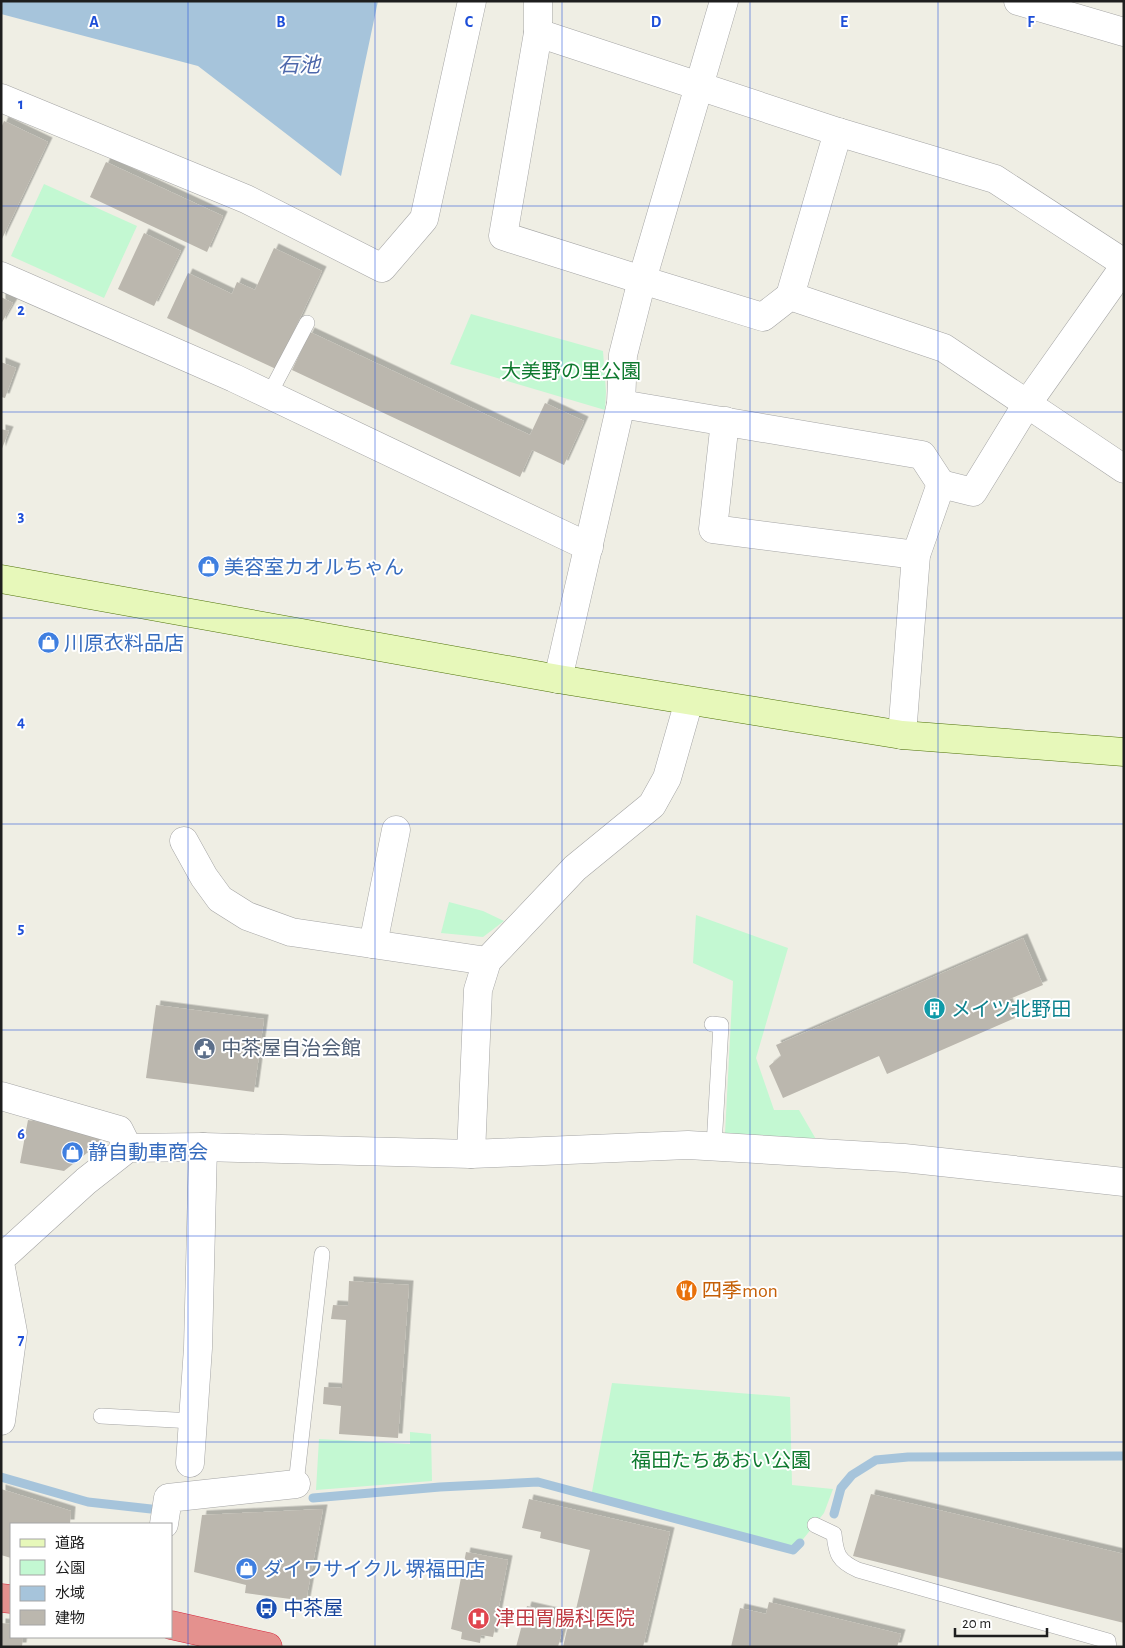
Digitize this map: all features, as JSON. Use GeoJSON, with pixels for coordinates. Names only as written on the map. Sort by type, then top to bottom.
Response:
{"type":"FeatureCollection","features":[{"type":"Feature","properties":{"kind":"highway"},"geometry":{"type":"LineString","coordinates":[[172,1625],[268,1647]]}},
{"type":"Feature","properties":{"kind":"street"},"geometry":{"type":"LineString","coordinates":[[1,98],[246,199],[382,268],[424,219],[472,1]]}},
{"type":"Feature","properties":{"kind":"street"},"geometry":{"type":"LineString","coordinates":[[538,1],[538,32],[503,236],[763,317],[790,296],[838,132]]}},
{"type":"Feature","properties":{"kind":"street"},"geometry":{"type":"LineString","coordinates":[[558,679],[621,404],[624,356],[642,280],[724,1]]}},
{"type":"Feature","properties":{"kind":"street"},"geometry":{"type":"LineString","coordinates":[[1018,1],[1124,32]]}},
{"type":"Feature","properties":{"kind":"street"},"geometry":{"type":"LineString","coordinates":[[538,32],[838,132],[996,179],[1124,265],[1027,404],[973,492],[941,484],[922,455],[621,404]]}},
{"type":"Feature","properties":{"kind":"street"},"geometry":{"type":"LineString","coordinates":[[1,276],[234,378],[589,547]]}},
{"type":"Feature","properties":{"kind":"street"},"geometry":{"type":"LineString","coordinates":[[790,296],[944,348],[1124,469]]}},
{"type":"Feature","properties":{"kind":"street"},"geometry":{"type":"LineString","coordinates":[[725,421],[713,529],[916,556]]}},
{"type":"Feature","properties":{"kind":"street"},"geometry":{"type":"LineString","coordinates":[[902,735],[916,556],[941,484]]}},
{"type":"Feature","properties":{"kind":"street"},"geometry":{"type":"LineString","coordinates":[[1,580],[558,679],[902,735],[1124,752]]}},
{"type":"Feature","properties":{"kind":"street"},"geometry":{"type":"LineString","coordinates":[[471,1154],[478,990],[487,961],[575,868],[652,805],[668,778],[689,701]]}},
{"type":"Feature","properties":{"kind":"street"},"geometry":{"type":"LineString","coordinates":[[373,944],[396,830]]}},
{"type":"Feature","properties":{"kind":"street"},"geometry":{"type":"LineString","coordinates":[[184,841],[204,877],[220,899],[247,916],[291,932],[487,961]]}},
{"type":"Feature","properties":{"kind":"street"},"geometry":{"type":"LineString","coordinates":[[1,1096],[119,1130],[128,1148]]}},
{"type":"Feature","properties":{"kind":"street"},"geometry":{"type":"LineString","coordinates":[[1,1255],[7,1253],[86,1181],[128,1148],[203,1147],[471,1154],[688,1145],[904,1158],[1124,1182]]}},
{"type":"Feature","properties":{"kind":"street"},"geometry":{"type":"LineString","coordinates":[[190,1463],[198,1348],[203,1147]]}},
{"type":"Feature","properties":{"kind":"street"},"geometry":{"type":"LineString","coordinates":[[1,1268],[14,1332],[1,1421]]}},
{"type":"Feature","properties":{"kind":"street"},"geometry":{"type":"LineString","coordinates":[[164,1523],[168,1498],[296,1484]]}},
{"type":"Feature","properties":{"kind":"lane"},"geometry":{"type":"LineString","coordinates":[[269,395],[306,323]]}},
{"type":"Feature","properties":{"kind":"lane"},"geometry":{"type":"LineString","coordinates":[[712,1024],[721,1025],[714,1146]]}},
{"type":"Feature","properties":{"kind":"lane"},"geometry":{"type":"LineString","coordinates":[[296,1484],[322,1254]]}},
{"type":"Feature","properties":{"kind":"lane"},"geometry":{"type":"LineString","coordinates":[[101,1416],[193,1422]]}},
{"type":"Feature","properties":{"kind":"lane"},"geometry":{"type":"LineString","coordinates":[[815,1525],[834,1534],[836,1550],[845,1564],[858,1570],[1108,1641],[1109,1647]]}},
{"type":"Feature","properties":{"kind":"green space"},"geometry":{"type":"Polygon","coordinates":[[[44,184],[137,226],[104,298],[11,256],[44,184]]]}},
{"type":"Feature","properties":{"kind":"green space","name":"大美野の里公園"},"geometry":{"type":"Polygon","coordinates":[[[471,314],[603,351],[606,392],[605,410],[450,364],[471,314]]]}},
{"type":"Feature","properties":{"kind":"green space"},"geometry":{"type":"Polygon","coordinates":[[[449,902],[483,911],[504,921],[483,937],[441,933],[449,902]]]}},
{"type":"Feature","properties":{"kind":"green space"},"geometry":{"type":"Polygon","coordinates":[[[696,915],[788,948],[756,1058],[774,1110],[799,1110],[817,1141],[725,1134],[733,981],[693,963],[696,915]]]}},
{"type":"Feature","properties":{"kind":"green space","name":"福田たちあおい公園"},"geometry":{"type":"Polygon","coordinates":[[[612,1383],[790,1397],[792,1485],[833,1489],[824,1513],[793,1550],[591,1497],[612,1383]]]}},
{"type":"Feature","properties":{"kind":"green space"},"geometry":{"type":"Polygon","coordinates":[[[410,1432],[431,1434],[432,1481],[316,1490],[319,1439],[410,1444],[410,1432]]]}},
{"type":"Feature","properties":{"kind":"water","name":"石池"},"geometry":{"type":"Polygon","coordinates":[[[1,1],[378,1],[341,176],[198,66],[1,14],[1,1]]]}},
{"type":"Feature","properties":{"kind":"building"},"geometry":{"type":"Polygon","coordinates":[[[4,121],[48,142],[1,241],[1,128],[4,121]]]}},
{"type":"Feature","properties":{"kind":"building"},"geometry":{"type":"Polygon","coordinates":[[[106,162],[223,216],[207,252],[90,197],[106,162]]]}},
{"type":"Feature","properties":{"kind":"building"},"geometry":{"type":"Polygon","coordinates":[[[144,233],[181,251],[154,306],[118,289],[144,233]]]}},
{"type":"Feature","properties":{"kind":"building"},"geometry":{"type":"Polygon","coordinates":[[[274,248],[322,271],[276,369],[167,318],[188,273],[232,294],[237,282],[255,290],[274,248]]]}},
{"type":"Feature","properties":{"kind":"building"},"geometry":{"type":"Polygon","coordinates":[[[1,297],[13,303],[1,324],[1,297]]]}},
{"type":"Feature","properties":{"kind":"building"},"geometry":{"type":"Polygon","coordinates":[[[310,332],[530,435],[545,403],[584,421],[564,465],[532,450],[520,477],[292,370],[310,332]]]}},
{"type":"Feature","properties":{"kind":"building"},"geometry":{"type":"Polygon","coordinates":[[[1,362],[16,368],[5,398],[1,397],[1,362]]]}},
{"type":"Feature","properties":{"kind":"building"},"geometry":{"type":"Polygon","coordinates":[[[1,429],[9,431],[1,451],[1,429]]]}},
{"type":"Feature","properties":{"kind":"building","name":"メイツ北野田"},"geometry":{"type":"Polygon","coordinates":[[[1023,938],[1043,985],[1007,1000],[1015,1018],[887,1074],[879,1056],[783,1098],[769,1066],[781,1056],[776,1045],[1023,938]]]}},
{"type":"Feature","properties":{"kind":"building","name":"中茶屋自治会館"},"geometry":{"type":"Polygon","coordinates":[[[156,1005],[264,1019],[254,1092],[146,1078],[156,1005]]]}},
{"type":"Feature","properties":{"kind":"building"},"geometry":{"type":"Polygon","coordinates":[[[28,1120],[102,1134],[101,1142],[64,1171],[20,1163],[28,1120]]]}},
{"type":"Feature","properties":{"kind":"building"},"geometry":{"type":"Polygon","coordinates":[[[349,1281],[409,1285],[398,1438],[339,1434],[341,1406],[323,1404],[324,1387],[342,1388],[346,1320],[331,1319],[333,1305],[348,1306],[349,1281]]]}},
{"type":"Feature","properties":{"kind":"building"},"geometry":{"type":"Polygon","coordinates":[[[1,1489],[71,1511],[70,1523],[10,1523],[10,1558],[1,1555],[1,1489]]]}},
{"type":"Feature","properties":{"kind":"building"},"geometry":{"type":"Polygon","coordinates":[[[871,1494],[1124,1554],[1124,1623],[853,1556],[871,1494]]]}},
{"type":"Feature","properties":{"kind":"building"},"geometry":{"type":"Polygon","coordinates":[[[529,1499],[670,1532],[643,1647],[563,1647],[569,1621],[573,1622],[590,1550],[540,1538],[541,1532],[522,1528],[529,1499]]]}},
{"type":"Feature","properties":{"kind":"building"},"geometry":{"type":"Polygon","coordinates":[[[323,1509],[306,1601],[245,1593],[246,1585],[194,1572],[202,1515],[323,1509]]]}},
{"type":"Feature","properties":{"kind":"building"},"geometry":{"type":"Polygon","coordinates":[[[466,1552],[508,1560],[493,1637],[481,1635],[480,1643],[461,1639],[462,1632],[451,1629],[466,1552]]]}},
{"type":"Feature","properties":{"kind":"building"},"geometry":{"type":"Polygon","coordinates":[[[769,1602],[901,1634],[897,1647],[731,1647],[740,1608],[766,1614],[769,1602]]]}},
{"type":"Feature","properties":{"kind":"building"},"geometry":{"type":"Polygon","coordinates":[[[527,1606],[566,1615],[558,1647],[516,1647],[527,1606]]]}},
{"type":"Feature","properties":{"kind":"building"},"geometry":{"type":"Polygon","coordinates":[[[1,1623],[10,1624],[10,1638],[23,1638],[22,1647],[1,1647],[1,1623]]]}},
{"type":"Feature","properties":{"kind":"waterway"},"geometry":{"type":"LineString","coordinates":[[834,1514],[841,1488],[852,1475],[876,1460],[908,1457],[1124,1456]]}},
{"type":"Feature","properties":{"kind":"waterway"},"geometry":{"type":"LineString","coordinates":[[1,1477],[88,1502],[151,1509]]}},
{"type":"Feature","properties":{"kind":"waterway"},"geometry":{"type":"LineString","coordinates":[[313,1498],[440,1487],[538,1482],[793,1550],[800,1543]]}},
{"type":"Feature","properties":{"kind":"place","name":"美容室カオルちゃん"},"geometry":{"type":"Point","coordinates":[208,567]}},
{"type":"Feature","properties":{"kind":"place","name":"川原衣料品店"},"geometry":{"type":"Point","coordinates":[48,643]}},
{"type":"Feature","properties":{"kind":"place","name":"メイツ北野田"},"geometry":{"type":"Point","coordinates":[935,1009]}},
{"type":"Feature","properties":{"kind":"place","name":"中茶屋自治会館"},"geometry":{"type":"Point","coordinates":[205,1048]}},
{"type":"Feature","properties":{"kind":"place","name":"静自動車商会"},"geometry":{"type":"Point","coordinates":[72,1152]}},
{"type":"Feature","properties":{"kind":"place","name":"四季mon"},"geometry":{"type":"Point","coordinates":[686,1290]}},
{"type":"Feature","properties":{"kind":"place","name":"ダイワサイクル 堺福田店"},"geometry":{"type":"Point","coordinates":[247,1569]}},
{"type":"Feature","properties":{"kind":"place","name":"中茶屋"},"geometry":{"type":"Point","coordinates":[267,1608]}},
{"type":"Feature","properties":{"kind":"place","name":"津田胃腸科医院"},"geometry":{"type":"Point","coordinates":[479,1618]}}]}
